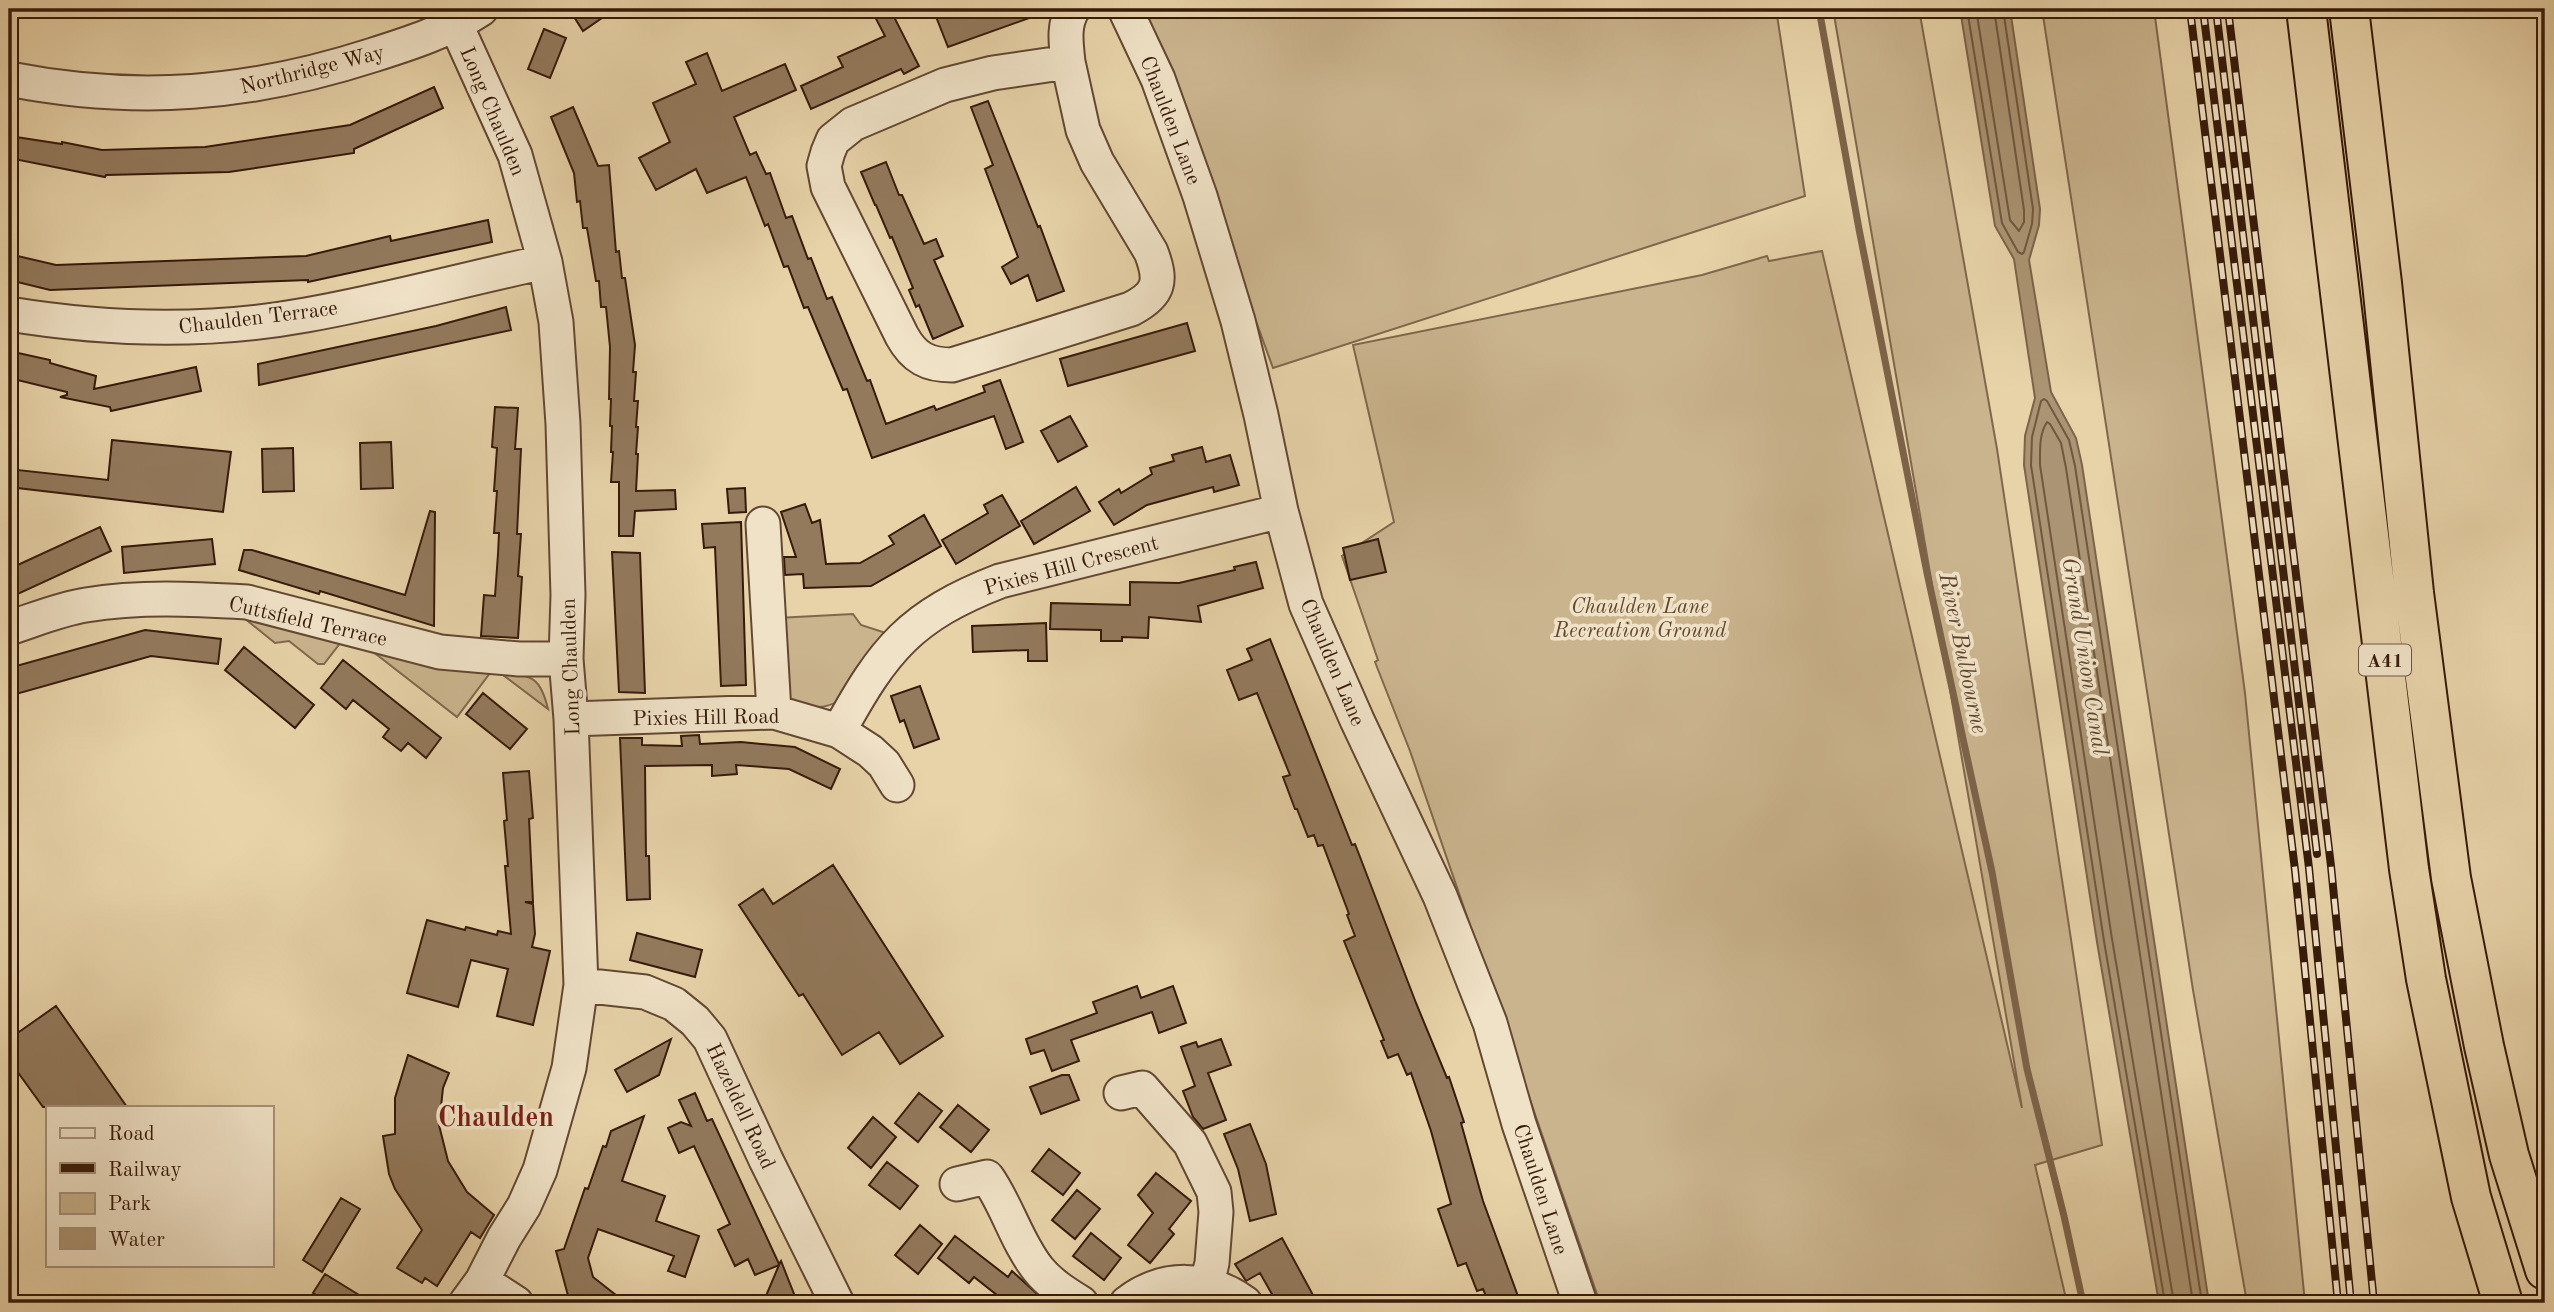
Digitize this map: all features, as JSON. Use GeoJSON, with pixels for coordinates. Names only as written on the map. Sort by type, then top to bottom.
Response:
{"type":"FeatureCollection","features":[{"type":"Feature","properties":{"kind":"highway","name":"A41"},"geometry":{"type":"LineString","coordinates":[[2306,9],[2409,869],[2426,979],[2471,1197],[2503,1303]]}},
{"type":"Feature","properties":{"kind":"highway","name":"A41"},"geometry":{"type":"LineString","coordinates":[[2349,9],[2414,593],[2451,878],[2484,1046],[2509,1155],[2545,1270]]}},
{"type":"Feature","properties":{"kind":"street"},"geometry":{"type":"LineString","coordinates":[[1068,62],[993,73],[945,85],[853,124],[833,140],[824,166],[828,187],[902,337],[909,350],[919,358],[936,365],[952,365],[1131,309],[1153,294],[1158,283],[1154,260],[1097,162],[1083,130],[1068,62],[1065,33],[1068,16],[1073,9]]}},
{"type":"Feature","properties":{"kind":"street","name":"Chaulden Lane"},"geometry":{"type":"LineString","coordinates":[[1125,9],[1158,79],[1200,196],[1238,321],[1281,511],[1307,604],[1357,720],[1440,896],[1490,1023],[1519,1124],[1580,1303]]}},
{"type":"Feature","properties":{"kind":"street","name":"Northridge Way"},"geometry":{"type":"LineString","coordinates":[[9,79],[116,93],[185,94],[258,85],[334,68],[469,17]]}},
{"type":"Feature","properties":{"kind":"street","name":"Long Chaulden"},"geometry":{"type":"LineString","coordinates":[[469,17],[490,96],[515,155],[545,262],[556,322],[563,424],[568,595],[566,659],[571,719],[581,985],[569,1069],[540,1170],[524,1206],[474,1292]]}},
{"type":"Feature","properties":{"kind":"street","name":"Chaulden Terrace"},"geometry":{"type":"LineString","coordinates":[[9,314],[133,328],[207,326],[305,316],[545,262]]}},
{"type":"Feature","properties":{"kind":"street","name":"Pixies Hill Crescent"},"geometry":{"type":"LineString","coordinates":[[839,731],[863,687],[884,657],[909,630],[937,610],[967,594],[1000,581],[1281,511]]}},
{"type":"Feature","properties":{"kind":"street"},"geometry":{"type":"LineString","coordinates":[[763,524],[774,712]]}},
{"type":"Feature","properties":{"kind":"street","name":"Cuttsfield Terrace"},"geometry":{"type":"LineString","coordinates":[[9,628],[85,605],[161,598],[215,600],[247,603],[440,652],[519,659],[566,659]]}},
{"type":"Feature","properties":{"kind":"street","name":"Pixies Hill Road"},"geometry":{"type":"LineString","coordinates":[[571,719],[774,712],[839,731],[877,757],[897,785]]}},
{"type":"Feature","properties":{"kind":"street","name":"Hazeldell Road"},"geometry":{"type":"LineString","coordinates":[[581,985],[645,992],[674,1004],[703,1030],[710,1039],[837,1303]]}},
{"type":"Feature","properties":{"kind":"street"},"geometry":{"type":"LineString","coordinates":[[1121,1093],[1142,1088],[1190,1143],[1214,1192],[1216,1212],[1208,1283]]}},
{"type":"Feature","properties":{"kind":"street"},"geometry":{"type":"LineString","coordinates":[[957,1184],[987,1177],[998,1192],[1037,1268],[1050,1282],[1081,1303]]}},
{"type":"Feature","properties":{"kind":"street"},"geometry":{"type":"LineString","coordinates":[[1127,1303],[1143,1291],[1159,1286],[1208,1283],[1245,1303]]}},
{"type":"Feature","properties":{"kind":"street"},"geometry":{"type":"LineString","coordinates":[[474,1292],[516,1303]]}},
{"type":"Feature","properties":{"kind":"green space"},"geometry":{"type":"Polygon","coordinates":[[[1142,9],[1776,9],[1805,196],[1273,368],[1142,9]]]}},
{"type":"Feature","properties":{"kind":"green space","name":"Chaulden Lane Recreation Ground"},"geometry":{"type":"Polygon","coordinates":[[[1833,9],[1919,9],[1997,449],[2102,1145],[2035,1165],[2067,1303],[1600,1303],[1410,751],[1375,662],[1378,660],[1342,556],[1394,522],[1353,345],[1702,275],[1767,256],[1769,261],[1822,251],[2022,1108],[1833,9]]]}},
{"type":"Feature","properties":{"kind":"green space"},"geometry":{"type":"Polygon","coordinates":[[[2042,9],[2154,9],[2245,693],[2305,1303],[2247,1303],[2193,990],[2042,9]]]}},
{"type":"Feature","properties":{"kind":"green space"},"geometry":{"type":"Polygon","coordinates":[[[853,614],[861,625],[886,633],[838,701],[817,707],[780,699],[777,618],[853,614]]]}},
{"type":"Feature","properties":{"kind":"green space"},"geometry":{"type":"Polygon","coordinates":[[[245,615],[341,642],[324,664],[318,664],[289,641],[275,643],[244,618],[245,615]]]}},
{"type":"Feature","properties":{"kind":"green space"},"geometry":{"type":"Polygon","coordinates":[[[372,651],[431,665],[490,673],[457,717],[372,651]]]}},
{"type":"Feature","properties":{"kind":"green space"},"geometry":{"type":"Polygon","coordinates":[[[499,672],[533,679],[541,689],[548,709],[499,672]]]}},
{"type":"Feature","properties":{"kind":"water","name":"Grand Union Canal"},"geometry":{"type":"Polygon","coordinates":[[[1960,9],[2010,9],[2040,209],[2039,225],[2029,260],[2051,392],[2076,438],[2082,465],[2209,1303],[2159,1303],[2097,942],[2024,465],[2025,436],[2035,398],[2014,259],[1995,226],[1960,9]]]}},
{"type":"Feature","properties":{"kind":"building"},"geometry":{"type":"Polygon","coordinates":[[[569,9],[615,9],[583,31],[569,9]]]}},
{"type":"Feature","properties":{"kind":"building"},"geometry":{"type":"Polygon","coordinates":[[[871,9],[890,9],[919,66],[904,74],[901,69],[811,109],[801,86],[843,67],[838,57],[885,36],[871,9]]]}},
{"type":"Feature","properties":{"kind":"building"},"geometry":{"type":"Polygon","coordinates":[[[933,9],[952,9],[954,14],[968,9],[1049,11],[948,47],[933,9]]]}},
{"type":"Feature","properties":{"kind":"building"},"geometry":{"type":"Polygon","coordinates":[[[544,29],[566,38],[550,78],[528,69],[544,29]]]}},
{"type":"Feature","properties":{"kind":"building"},"geometry":{"type":"Polygon","coordinates":[[[707,53],[722,91],[785,64],[796,90],[734,117],[750,155],[756,152],[766,174],[770,173],[786,218],[792,216],[827,299],[832,297],[867,381],[870,380],[886,424],[934,406],[936,410],[985,392],[983,386],[1000,380],[1023,442],[1006,449],[994,416],[872,458],[847,389],[843,390],[808,307],[804,308],[788,266],[784,267],[746,177],[707,193],[696,169],[656,190],[639,158],[670,142],[653,103],[696,84],[686,62],[707,53]]]}},
{"type":"Feature","properties":{"kind":"building"},"geometry":{"type":"Polygon","coordinates":[[[434,87],[443,108],[354,149],[354,153],[229,172],[105,177],[9,158],[9,136],[102,150],[205,147],[350,125],[434,87]]]}},
{"type":"Feature","properties":{"kind":"building"},"geometry":{"type":"Polygon","coordinates":[[[988,101],[1064,291],[1037,301],[1028,275],[1011,284],[1002,267],[1018,257],[985,169],[993,165],[971,107],[988,101]]]}},
{"type":"Feature","properties":{"kind":"building"},"geometry":{"type":"Polygon","coordinates":[[[573,107],[598,166],[609,165],[616,252],[619,251],[622,278],[625,278],[635,345],[634,401],[638,401],[636,491],[675,490],[676,509],[635,511],[633,536],[619,536],[619,482],[611,482],[613,452],[609,399],[610,347],[606,307],[601,307],[599,281],[596,281],[587,228],[583,228],[574,173],[551,117],[573,107]]]}},
{"type":"Feature","properties":{"kind":"building"},"geometry":{"type":"Polygon","coordinates":[[[886,162],[924,244],[936,239],[943,256],[934,260],[963,326],[933,339],[919,305],[916,307],[909,290],[913,288],[861,172],[886,162]]]}},
{"type":"Feature","properties":{"kind":"building"},"geometry":{"type":"Polygon","coordinates":[[[488,220],[492,242],[308,282],[50,290],[9,280],[9,254],[56,265],[306,256],[390,236],[391,241],[488,220]]]}},
{"type":"Feature","properties":{"kind":"building"},"geometry":{"type":"Polygon","coordinates":[[[506,307],[511,330],[259,385],[258,364],[436,326],[506,307]]]}},
{"type":"Feature","properties":{"kind":"building"},"geometry":{"type":"Polygon","coordinates":[[[1187,323],[1195,351],[1068,386],[1060,359],[1187,323]]]}},
{"type":"Feature","properties":{"kind":"building"},"geometry":{"type":"Polygon","coordinates":[[[9,351],[50,360],[50,363],[96,376],[94,389],[196,367],[201,391],[111,411],[110,407],[60,397],[67,395],[67,392],[9,378],[9,351]]]}},
{"type":"Feature","properties":{"kind":"building"},"geometry":{"type":"Polygon","coordinates":[[[495,407],[518,408],[515,449],[521,449],[517,534],[521,534],[518,576],[522,577],[518,638],[481,636],[484,595],[495,596],[498,554],[499,533],[494,533],[497,448],[492,447],[495,407]]]}},
{"type":"Feature","properties":{"kind":"building"},"geometry":{"type":"Polygon","coordinates":[[[1070,416],[1087,446],[1058,462],[1041,431],[1070,416]]]}},
{"type":"Feature","properties":{"kind":"building"},"geometry":{"type":"Polygon","coordinates":[[[112,440],[231,452],[223,512],[9,487],[9,469],[108,480],[112,440]]]}},
{"type":"Feature","properties":{"kind":"building"},"geometry":{"type":"Polygon","coordinates":[[[391,442],[393,488],[361,489],[360,443],[391,442]]]}},
{"type":"Feature","properties":{"kind":"building"},"geometry":{"type":"Polygon","coordinates":[[[1202,447],[1206,462],[1230,455],[1239,485],[1214,492],[1213,487],[1147,505],[1114,525],[1099,502],[1119,489],[1121,493],[1152,474],[1150,468],[1174,461],[1172,455],[1202,447]]]}},
{"type":"Feature","properties":{"kind":"building"},"geometry":{"type":"Polygon","coordinates":[[[293,448],[294,491],[263,492],[262,449],[293,448]]]}},
{"type":"Feature","properties":{"kind":"building"},"geometry":{"type":"Polygon","coordinates":[[[1076,487],[1090,511],[1034,544],[1021,521],[1076,487]]]}},
{"type":"Feature","properties":{"kind":"building"},"geometry":{"type":"Polygon","coordinates":[[[745,488],[746,512],[729,513],[727,489],[745,488]]]}},
{"type":"Feature","properties":{"kind":"building"},"geometry":{"type":"Polygon","coordinates":[[[1002,495],[1020,526],[956,564],[942,540],[988,513],[984,505],[1002,495]]]}},
{"type":"Feature","properties":{"kind":"building"},"geometry":{"type":"Polygon","coordinates":[[[805,504],[812,523],[820,520],[826,564],[860,563],[894,544],[889,536],[924,515],[941,546],[871,586],[804,588],[803,574],[785,575],[784,557],[796,557],[781,512],[805,504]]]}},
{"type":"Feature","properties":{"kind":"building"},"geometry":{"type":"Polygon","coordinates":[[[430,511],[435,512],[434,626],[320,591],[319,594],[239,570],[244,550],[252,550],[405,595],[430,511]]]}},
{"type":"Feature","properties":{"kind":"building"},"geometry":{"type":"Polygon","coordinates":[[[741,522],[746,685],[721,686],[715,547],[704,548],[702,524],[741,522]]]}},
{"type":"Feature","properties":{"kind":"building"},"geometry":{"type":"Polygon","coordinates":[[[100,527],[111,551],[9,598],[9,569],[100,527]]]}},
{"type":"Feature","properties":{"kind":"building"},"geometry":{"type":"Polygon","coordinates":[[[212,539],[215,564],[124,573],[122,547],[212,539]]]}},
{"type":"Feature","properties":{"kind":"building"},"geometry":{"type":"Polygon","coordinates":[[[1378,539],[1386,572],[1350,580],[1343,548],[1378,539]]]}},
{"type":"Feature","properties":{"kind":"building"},"geometry":{"type":"Polygon","coordinates":[[[612,552],[640,553],[645,693],[619,692],[612,552]]]}},
{"type":"Feature","properties":{"kind":"building"},"geometry":{"type":"Polygon","coordinates":[[[1256,562],[1263,588],[1198,606],[1201,622],[1149,617],[1148,638],[1122,637],[1122,641],[1101,641],[1101,630],[1050,629],[1051,603],[1130,605],[1130,582],[1179,583],[1235,570],[1234,567],[1256,562]]]}},
{"type":"Feature","properties":{"kind":"building"},"geometry":{"type":"Polygon","coordinates":[[[1046,623],[1047,661],[1028,661],[1028,650],[973,652],[972,626],[1046,623]]]}},
{"type":"Feature","properties":{"kind":"building"},"geometry":{"type":"Polygon","coordinates":[[[145,630],[221,639],[218,664],[151,656],[9,696],[9,668],[145,630]]]}},
{"type":"Feature","properties":{"kind":"building"},"geometry":{"type":"Polygon","coordinates":[[[1270,639],[1352,845],[1355,844],[1416,1003],[1447,1078],[1449,1077],[1464,1122],[1461,1123],[1483,1201],[1519,1299],[1509,1303],[1489,1303],[1483,1289],[1477,1291],[1466,1263],[1458,1266],[1438,1209],[1451,1204],[1431,1131],[1411,1073],[1407,1075],[1398,1054],[1388,1058],[1381,1041],[1384,1040],[1344,941],[1355,936],[1323,845],[1318,846],[1314,835],[1308,837],[1295,809],[1283,777],[1290,775],[1257,693],[1239,700],[1227,670],[1252,660],[1247,649],[1270,639]]]}},
{"type":"Feature","properties":{"kind":"building"},"geometry":{"type":"Polygon","coordinates":[[[244,647],[314,705],[295,728],[225,670],[244,647]]]}},
{"type":"Feature","properties":{"kind":"building"},"geometry":{"type":"Polygon","coordinates":[[[343,660],[441,738],[426,758],[408,743],[401,751],[383,737],[389,729],[353,700],[346,709],[321,688],[343,660]]]}},
{"type":"Feature","properties":{"kind":"building"},"geometry":{"type":"Polygon","coordinates":[[[920,686],[939,739],[914,748],[904,720],[900,722],[891,696],[920,686]]]}},
{"type":"Feature","properties":{"kind":"building"},"geometry":{"type":"Polygon","coordinates":[[[483,693],[527,729],[510,749],[466,714],[483,693]]]}},
{"type":"Feature","properties":{"kind":"building"},"geometry":{"type":"Polygon","coordinates":[[[699,735],[700,744],[741,742],[795,747],[840,769],[831,789],[789,769],[736,765],[737,774],[712,776],[712,765],[645,766],[646,856],[649,856],[650,899],[627,900],[620,738],[642,738],[642,745],[682,746],[681,736],[699,735]]]}},
{"type":"Feature","properties":{"kind":"building"},"geometry":{"type":"Polygon","coordinates":[[[529,771],[533,818],[529,819],[533,902],[525,902],[533,904],[535,934],[532,947],[550,951],[533,1025],[497,1016],[508,969],[471,960],[458,1007],[407,993],[427,920],[465,930],[466,927],[497,935],[498,931],[511,934],[505,866],[508,866],[503,773],[529,771]]]}},
{"type":"Feature","properties":{"kind":"building"},"geometry":{"type":"Polygon","coordinates":[[[833,865],[943,1036],[900,1064],[879,1032],[842,1055],[803,994],[799,996],[739,905],[763,889],[773,904],[833,865]]]}},
{"type":"Feature","properties":{"kind":"building"},"geometry":{"type":"Polygon","coordinates":[[[637,933],[702,950],[695,977],[630,960],[637,933]]]}},
{"type":"Feature","properties":{"kind":"building"},"geometry":{"type":"Polygon","coordinates":[[[1137,986],[1141,998],[1173,986],[1186,1023],[1159,1033],[1152,1012],[1071,1040],[1079,1061],[1052,1071],[1044,1050],[1031,1054],[1026,1039],[1097,1013],[1093,1002],[1137,986]]]}},
{"type":"Feature","properties":{"kind":"building"},"geometry":{"type":"Polygon","coordinates":[[[56,1006],[126,1106],[43,1107],[9,1060],[9,1039],[56,1006]]]}},
{"type":"Feature","properties":{"kind":"building"},"geometry":{"type":"Polygon","coordinates":[[[671,1039],[659,1075],[627,1092],[615,1070],[671,1039]]]}},
{"type":"Feature","properties":{"kind":"building"},"geometry":{"type":"Polygon","coordinates":[[[1221,1039],[1231,1065],[1208,1073],[1226,1120],[1203,1129],[1193,1117],[1183,1091],[1195,1086],[1181,1047],[1196,1042],[1198,1047],[1221,1039]]]}},
{"type":"Feature","properties":{"kind":"building"},"geometry":{"type":"Polygon","coordinates":[[[408,1055],[449,1073],[443,1088],[439,1125],[448,1161],[467,1192],[494,1215],[480,1238],[471,1232],[437,1286],[425,1278],[422,1283],[397,1268],[422,1230],[395,1189],[389,1174],[383,1136],[395,1134],[395,1098],[408,1055]]]}},
{"type":"Feature","properties":{"kind":"building"},"geometry":{"type":"Polygon","coordinates":[[[1069,1075],[1079,1100],[1041,1114],[1030,1087],[1069,1075]]]}},
{"type":"Feature","properties":{"kind":"building"},"geometry":{"type":"Polygon","coordinates":[[[695,1093],[707,1121],[712,1119],[779,1264],[781,1261],[796,1299],[786,1303],[763,1303],[779,1265],[755,1275],[748,1259],[735,1266],[718,1230],[730,1224],[694,1146],[679,1153],[668,1128],[681,1122],[691,1126],[679,1100],[695,1093]]]}},
{"type":"Feature","properties":{"kind":"building"},"geometry":{"type":"Polygon","coordinates":[[[919,1093],[942,1111],[918,1142],[895,1123],[919,1093]]]}},
{"type":"Feature","properties":{"kind":"building"},"geometry":{"type":"Polygon","coordinates":[[[958,1105],[989,1130],[971,1152],[940,1127],[958,1105]]]}},
{"type":"Feature","properties":{"kind":"building"},"geometry":{"type":"Polygon","coordinates":[[[644,1116],[622,1181],[665,1196],[656,1221],[699,1236],[685,1277],[668,1271],[674,1256],[598,1229],[588,1258],[593,1277],[626,1303],[570,1303],[556,1251],[564,1249],[585,1188],[588,1189],[611,1131],[644,1116]]]}},
{"type":"Feature","properties":{"kind":"building"},"geometry":{"type":"Polygon","coordinates":[[[873,1117],[896,1137],[871,1168],[848,1148],[873,1117]]]}},
{"type":"Feature","properties":{"kind":"building"},"geometry":{"type":"Polygon","coordinates":[[[1250,1124],[1266,1164],[1276,1214],[1250,1221],[1238,1169],[1224,1134],[1250,1124]]]}},
{"type":"Feature","properties":{"kind":"building"},"geometry":{"type":"Polygon","coordinates":[[[1049,1149],[1080,1173],[1063,1195],[1032,1171],[1049,1149]]]}},
{"type":"Feature","properties":{"kind":"building"},"geometry":{"type":"Polygon","coordinates":[[[887,1162],[918,1186],[900,1209],[869,1185],[887,1162]]]}},
{"type":"Feature","properties":{"kind":"building"},"geometry":{"type":"Polygon","coordinates":[[[1156,1173],[1191,1201],[1169,1229],[1174,1234],[1150,1263],[1128,1245],[1153,1213],[1138,1195],[1156,1173]]]}},
{"type":"Feature","properties":{"kind":"building"},"geometry":{"type":"Polygon","coordinates":[[[1077,1190],[1100,1209],[1075,1239],[1052,1220],[1077,1190]]]}},
{"type":"Feature","properties":{"kind":"building"},"geometry":{"type":"Polygon","coordinates":[[[341,1198],[360,1209],[322,1272],[303,1260],[341,1198]]]}},
{"type":"Feature","properties":{"kind":"building"},"geometry":{"type":"Polygon","coordinates":[[[920,1225],[942,1244],[918,1274],[895,1255],[920,1225]]]}},
{"type":"Feature","properties":{"kind":"building"},"geometry":{"type":"Polygon","coordinates":[[[1091,1233],[1121,1258],[1104,1280],[1073,1256],[1091,1233]]]}},
{"type":"Feature","properties":{"kind":"building"},"geometry":{"type":"Polygon","coordinates":[[[955,1236],[1008,1277],[1012,1271],[1047,1303],[1007,1303],[974,1277],[969,1283],[938,1258],[955,1236]]]}},
{"type":"Feature","properties":{"kind":"building"},"geometry":{"type":"Polygon","coordinates":[[[1282,1238],[1313,1295],[1299,1303],[1277,1303],[1260,1273],[1246,1281],[1235,1264],[1282,1238]]]}},
{"type":"Feature","properties":{"kind":"building"},"geometry":{"type":"Polygon","coordinates":[[[325,1274],[372,1303],[330,1303],[313,1293],[325,1274]]]}},
{"type":"Feature","properties":{"kind":"waterway","name":"River Bulbourne"},"geometry":{"type":"LineString","coordinates":[[1819,9],[1927,573],[1992,872],[2027,1069],[2083,1303]]}},
{"type":"Feature","properties":{"kind":"railway"},"geometry":{"type":"LineString","coordinates":[[2190,9],[2295,870],[2338,1303]]}},
{"type":"Feature","properties":{"kind":"railway"},"geometry":{"type":"LineString","coordinates":[[2203,9],[2309,868],[2351,1303]]}},
{"type":"Feature","properties":{"kind":"railway"},"geometry":{"type":"LineString","coordinates":[[2216,9],[2317,854]]}},
{"type":"Feature","properties":{"kind":"railway"},"geometry":{"type":"LineString","coordinates":[[2228,9],[2331,866],[2374,1303]]}},
{"type":"Feature","properties":{"kind":"district","name":"Chaulden"},"geometry":{"type":"Point","coordinates":[496,1116]}}]}
